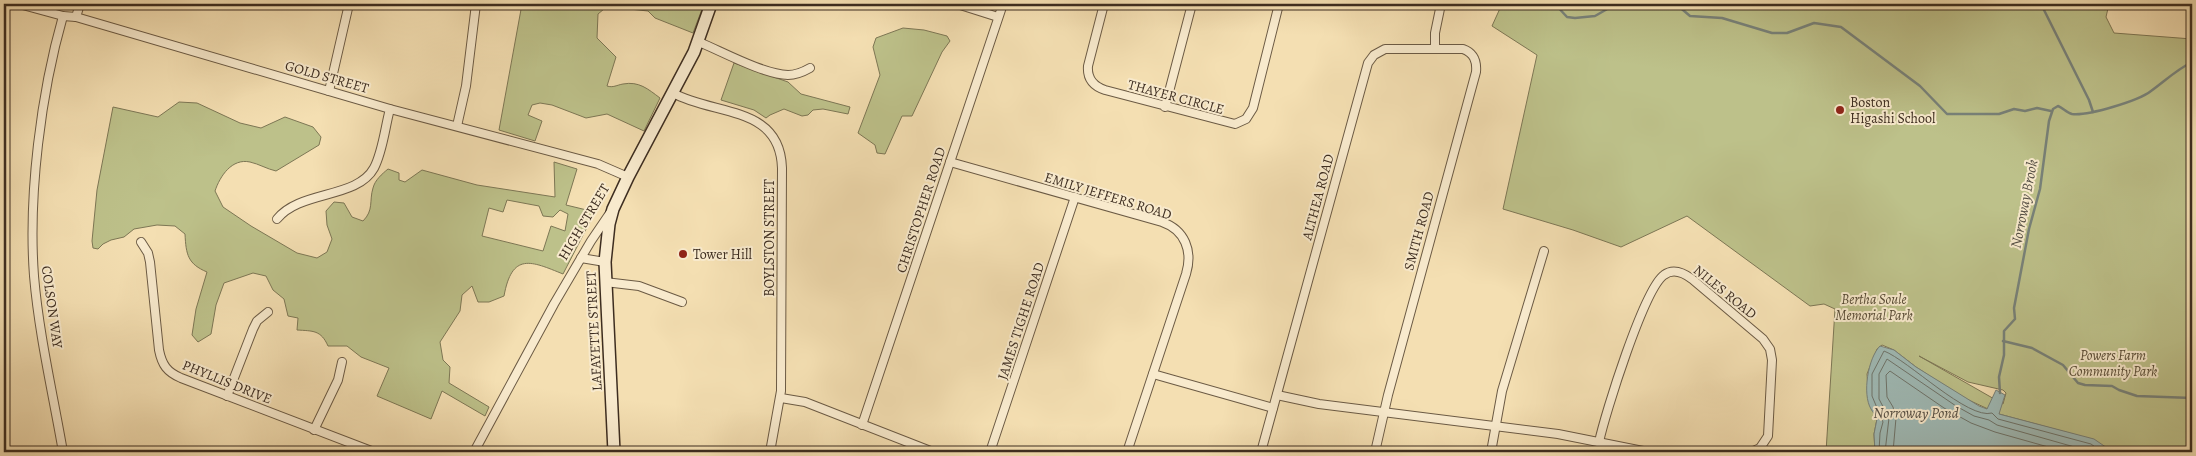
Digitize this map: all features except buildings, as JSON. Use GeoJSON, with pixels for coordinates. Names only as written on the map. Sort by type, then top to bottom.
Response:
{"type":"FeatureCollection","features":[{"type":"Feature","properties":{"kind":"main road","name":"HIGH STREET"},"geometry":{"type":"LineString","coordinates":[[613,209],[699,42],[712,4]]}},
{"type":"Feature","properties":{"kind":"main road","name":"LAFAYETTE STREET"},"geometry":{"type":"LineString","coordinates":[[613,209],[607,232],[605,262],[614,452]]}},
{"type":"Feature","properties":{"kind":"street","name":"GOLD STREET"},"geometry":{"type":"LineString","coordinates":[[19,4],[63,16],[76,17],[329,91],[598,164],[628,177]]}},
{"type":"Feature","properties":{"kind":"street"},"geometry":{"type":"LineString","coordinates":[[76,17],[80,4]]}},
{"type":"Feature","properties":{"kind":"street"},"geometry":{"type":"LineString","coordinates":[[329,91],[349,4]]}},
{"type":"Feature","properties":{"kind":"street"},"geometry":{"type":"LineString","coordinates":[[457,126],[466,86],[476,4]]}},
{"type":"Feature","properties":{"kind":"street"},"geometry":{"type":"LineString","coordinates":[[957,4],[998,17]]}},
{"type":"Feature","properties":{"kind":"street","name":"CHRISTOPHER ROAD"},"geometry":{"type":"LineString","coordinates":[[862,425],[1003,4]]}},
{"type":"Feature","properties":{"kind":"street","name":"THAYER CIRCLE"},"geometry":{"type":"LineString","coordinates":[[1104,4],[1088,66],[1091,81],[1100,88],[1227,124],[1240,124],[1246,119],[1253,108],[1279,4]]}},
{"type":"Feature","properties":{"kind":"street"},"geometry":{"type":"LineString","coordinates":[[1165,107],[1192,4]]}},
{"type":"Feature","properties":{"kind":"street"},"geometry":{"type":"LineString","coordinates":[[1435,48],[1436,28],[1441,4]]}},
{"type":"Feature","properties":{"kind":"street","name":"COLSON WAY"},"geometry":{"type":"LineString","coordinates":[[63,16],[51,62],[39,145],[35,183],[33,237],[36,292],[63,452]]}},
{"type":"Feature","properties":{"kind":"street"},"geometry":{"type":"LineString","coordinates":[[699,42],[780,74],[796,74],[810,68]]}},
{"type":"Feature","properties":{"kind":"street","name":"ALTHEA ROAD"},"geometry":{"type":"LineString","coordinates":[[1261,452],[1368,63],[1377,53],[1386,49],[1435,48]]}},
{"type":"Feature","properties":{"kind":"street","name":"SMITH ROAD"},"geometry":{"type":"LineString","coordinates":[[1376,452],[1384,413],[1476,72],[1476,61],[1469,52],[1456,48],[1435,48]]}},
{"type":"Feature","properties":{"kind":"street","name":"BOYLSTON STREET"},"geometry":{"type":"LineString","coordinates":[[673,93],[758,122],[772,133],[779,149],[782,168],[781,398],[770,452]]}},
{"type":"Feature","properties":{"kind":"street"},"geometry":{"type":"LineString","coordinates":[[277,220],[292,206],[350,186],[370,174],[375,164],[390,108]]}},
{"type":"Feature","properties":{"kind":"street","name":"EMILY JEFFERS ROAD"},"geometry":{"type":"LineString","coordinates":[[950,162],[1166,223],[1175,229],[1186,241],[1189,252],[1188,269],[1127,452]]}},
{"type":"Feature","properties":{"kind":"street","name":"JAMES TIGHE ROAD"},"geometry":{"type":"LineString","coordinates":[[990,452],[1075,198]]}},
{"type":"Feature","properties":{"kind":"street","name":"HIGH STREET"},"geometry":{"type":"LineString","coordinates":[[474,452],[530,346],[581,258],[613,209]]}},
{"type":"Feature","properties":{"kind":"street","name":"PHYLLIS DRIVE"},"geometry":{"type":"LineString","coordinates":[[141,242],[148,253],[150,262],[160,350],[164,366],[176,376],[374,452]]}},
{"type":"Feature","properties":{"kind":"street"},"geometry":{"type":"LineString","coordinates":[[1491,452],[1502,391],[1544,251]]}},
{"type":"Feature","properties":{"kind":"street"},"geometry":{"type":"LineString","coordinates":[[581,258],[605,262]]}},
{"type":"Feature","properties":{"kind":"street","name":"NILES ROAD"},"geometry":{"type":"LineString","coordinates":[[1599,442],[1639,318],[1659,280],[1666,274],[1675,272],[1692,279],[1759,335],[1770,349],[1772,360],[1769,432],[1764,445],[1751,452]]}},
{"type":"Feature","properties":{"kind":"street"},"geometry":{"type":"LineString","coordinates":[[606,282],[639,286],[682,302]]}},
{"type":"Feature","properties":{"kind":"street"},"geometry":{"type":"LineString","coordinates":[[227,396],[254,325],[268,312]]}},
{"type":"Feature","properties":{"kind":"street"},"geometry":{"type":"LineString","coordinates":[[314,430],[338,380],[342,362]]}},
{"type":"Feature","properties":{"kind":"street"},"geometry":{"type":"LineString","coordinates":[[1153,374],[1274,408]]}},
{"type":"Feature","properties":{"kind":"street"},"geometry":{"type":"LineString","coordinates":[[1277,395],[1319,404],[1496,426],[1599,442],[1648,452]]}},
{"type":"Feature","properties":{"kind":"street"},"geometry":{"type":"LineString","coordinates":[[781,398],[805,402],[933,452]]}},
{"type":"Feature","properties":{"kind":"green space"},"geometry":{"type":"Polygon","coordinates":[[[522,4],[704,4],[693,33],[655,18],[648,11],[620,8],[604,9],[598,14],[597,38],[616,57],[607,86],[613,87],[629,83],[643,86],[660,98],[644,131],[607,114],[586,118],[552,105],[540,103],[532,105],[528,115],[542,121],[535,141],[499,130],[522,4]]]}},
{"type":"Feature","properties":{"kind":"green space"},"geometry":{"type":"Polygon","coordinates":[[[1502,4],[2109,4],[2106,17],[2114,33],[2192,39],[2192,452],[2113,452],[2080,436],[1999,414],[1962,397],[1894,350],[1882,345],[1877,349],[1867,374],[1869,402],[1877,419],[1874,434],[1875,452],[1826,452],[1835,309],[1824,304],[1810,306],[1687,216],[1621,247],[1503,209],[1537,55],[1492,26],[1502,4]],[[1919,356],[2003,404],[2006,393],[2003,390],[1968,382],[1919,356]]]}},
{"type":"Feature","properties":{"kind":"green space"},"geometry":{"type":"Polygon","coordinates":[[[903,28],[924,30],[947,36],[950,41],[942,52],[912,116],[902,116],[885,154],[877,153],[875,145],[858,133],[880,75],[873,47],[876,38],[903,28]]]}},
{"type":"Feature","properties":{"kind":"green space"},"geometry":{"type":"Polygon","coordinates":[[[734,63],[788,82],[801,94],[850,107],[848,114],[823,109],[813,110],[808,115],[802,116],[784,109],[766,118],[754,110],[721,100],[734,63]]]}},
{"type":"Feature","properties":{"kind":"green space"},"geometry":{"type":"Polygon","coordinates":[[[179,102],[197,103],[240,123],[261,128],[285,117],[313,127],[321,137],[319,145],[276,171],[244,161],[232,165],[220,180],[215,191],[223,207],[251,226],[297,253],[317,258],[327,252],[332,239],[327,225],[326,211],[334,202],[344,203],[352,217],[363,221],[369,213],[374,185],[379,177],[388,169],[399,173],[399,180],[405,182],[422,170],[477,185],[555,197],[554,162],[577,169],[566,205],[595,212],[563,274],[541,266],[524,264],[518,266],[512,272],[504,296],[489,302],[478,302],[472,286],[462,295],[460,311],[440,342],[443,360],[450,367],[449,383],[489,407],[485,416],[442,391],[431,419],[377,396],[389,368],[361,357],[347,346],[328,346],[316,332],[297,330],[298,318],[288,316],[284,299],[273,290],[266,276],[253,273],[224,283],[216,305],[211,334],[198,342],[192,335],[196,309],[207,272],[196,266],[189,258],[185,234],[175,226],[157,225],[134,229],[124,237],[111,240],[98,249],[93,248],[97,190],[113,107],[158,117],[179,102]],[[507,200],[503,212],[489,208],[482,236],[543,251],[551,226],[565,231],[568,214],[560,210],[553,217],[543,216],[539,206],[507,200]]]}},
{"type":"Feature","properties":{"kind":"water","name":"Norroway Pond"},"geometry":{"type":"Polygon","coordinates":[[[1880,346],[1894,350],[1916,367],[1979,406],[1987,409],[1996,390],[2005,395],[1999,414],[2094,439],[2113,452],[1875,452],[1874,434],[1877,419],[1868,402],[1867,386],[1872,359],[1880,346]]]}},
{"type":"Feature","properties":{"kind":"waterway"},"geometry":{"type":"LineString","coordinates":[[1555,4],[1567,17],[1575,18],[1595,16],[1609,8],[1630,4]]}},
{"type":"Feature","properties":{"kind":"waterway"},"geometry":{"type":"LineString","coordinates":[[1676,4],[1690,16],[1722,18],[1772,33],[1787,33],[1814,23],[1841,27],[1920,86],[1947,114],[1999,114],[2014,109],[2025,111],[2037,108],[2051,111]]}},
{"type":"Feature","properties":{"kind":"waterway"},"geometry":{"type":"LineString","coordinates":[[2041,4],[2089,100],[2093,112]]}},
{"type":"Feature","properties":{"kind":"waterway","name":"Norroway Brook"},"geometry":{"type":"LineString","coordinates":[[2000,393],[1999,377],[2004,355],[2004,331],[2015,319],[2014,308],[2029,229],[2040,189],[2049,121],[2053,109],[2058,106],[2072,114],[2079,114],[2125,103],[2145,95],[2192,62]]}},
{"type":"Feature","properties":{"kind":"waterway"},"geometry":{"type":"LineString","coordinates":[[2003,341],[2032,348],[2063,365],[2078,383],[2112,386],[2137,396],[2192,398]]}},
{"type":"Feature","properties":{"kind":"place","name":"Boston Higashi School"},"geometry":{"type":"Point","coordinates":[1840,110]}},
{"type":"Feature","properties":{"kind":"place","name":"Tower Hill"},"geometry":{"type":"Point","coordinates":[683,254]}},
{"type":"Feature","properties":{"kind":"park label","name":"Bertha Soule Memorial Park"},"geometry":{"type":"Point","coordinates":[1874,308]}},
{"type":"Feature","properties":{"kind":"park label","name":"Powers Farm Community Park"},"geometry":{"type":"Point","coordinates":[2113,364]}}]}
